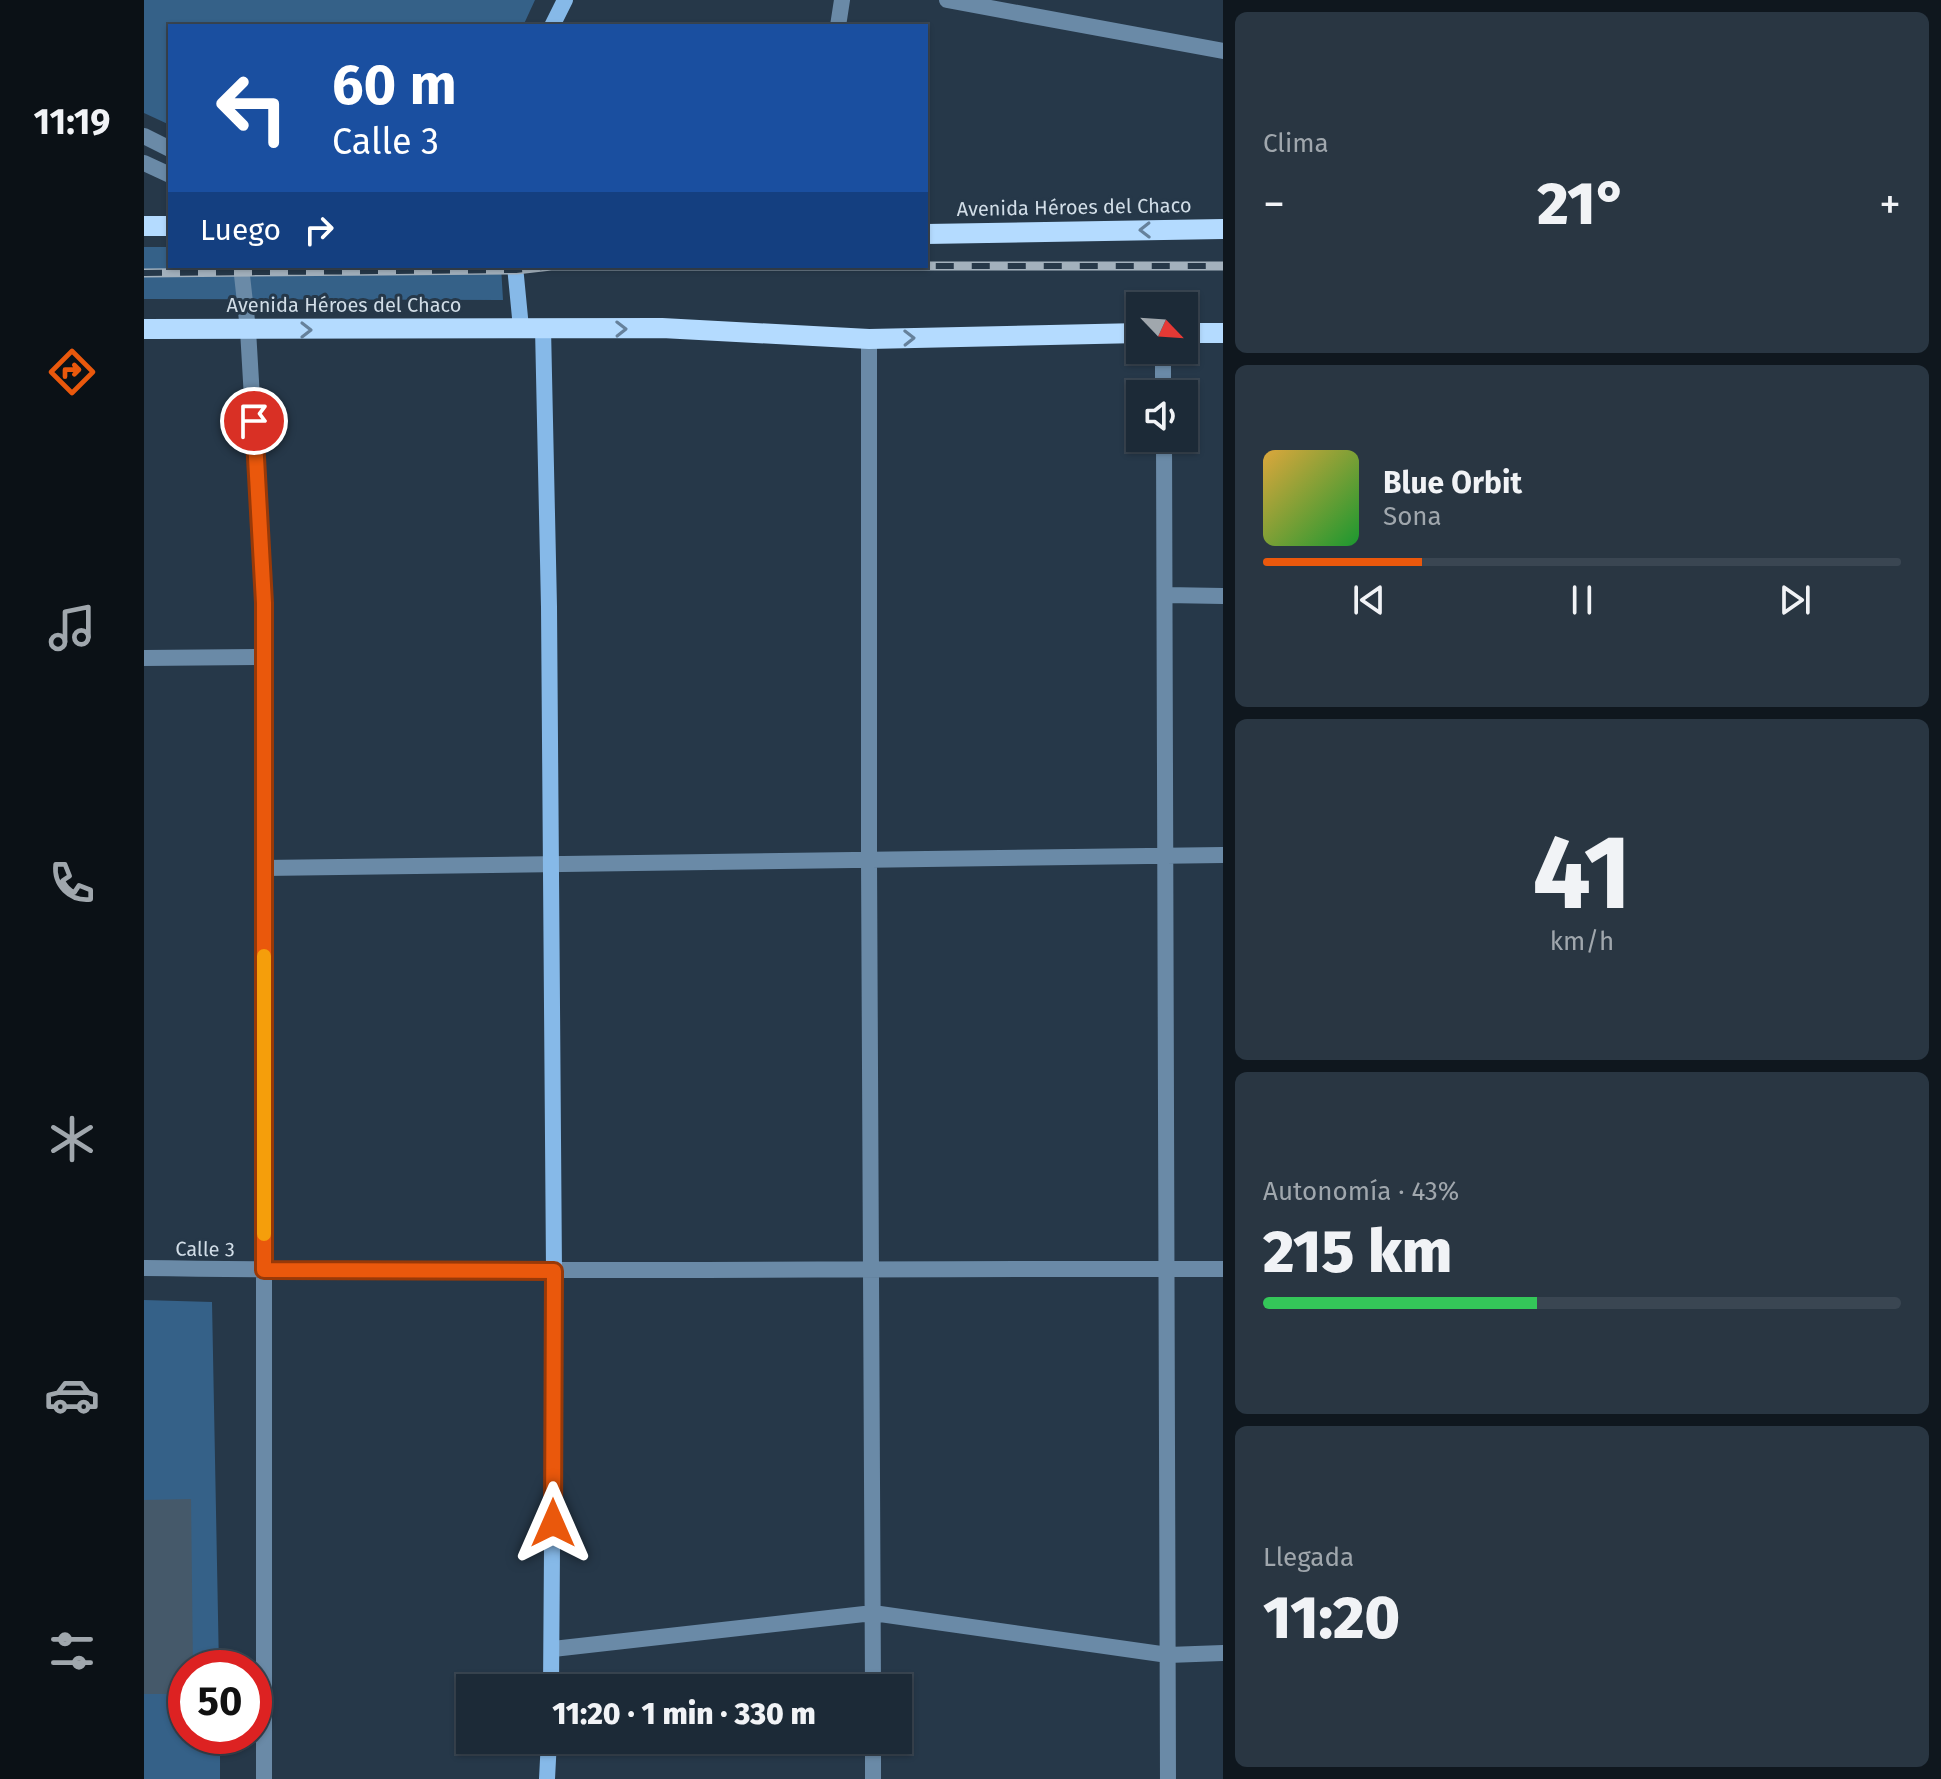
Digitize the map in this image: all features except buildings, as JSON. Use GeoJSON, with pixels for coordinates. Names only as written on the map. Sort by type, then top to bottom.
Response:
{"type":"FeatureCollection","features":[{"type":"Feature","properties":{"kind":"main road"},"geometry":{"type":"LineString","coordinates":[[553,24],[565,0]]}},
{"type":"Feature","properties":{"kind":"main road"},"geometry":{"type":"LineString","coordinates":[[144,226],[168,226]]}},
{"type":"Feature","properties":{"kind":"main road","name":"Avenida Héroes del Chaco"},"geometry":{"type":"LineString","coordinates":[[928,234],[1223,229]]}},
{"type":"Feature","properties":{"kind":"main road"},"geometry":{"type":"LineString","coordinates":[[515,268],[521,328]]}},
{"type":"Feature","properties":{"kind":"main road"},"geometry":{"type":"LineString","coordinates":[[543,328],[549,622],[554,1271],[552,1674]]}},
{"type":"Feature","properties":{"kind":"main road","name":"Avenida Héroes del Chaco"},"geometry":{"type":"LineString","coordinates":[[144,329],[662,328],[869,339],[1126,333]]}},
{"type":"Feature","properties":{"kind":"main road"},"geometry":{"type":"LineString","coordinates":[[1198,333],[1223,333]]}},
{"type":"Feature","properties":{"kind":"main road"},"geometry":{"type":"LineString","coordinates":[[547,1779],[548,1754]]}},
{"type":"Feature","properties":{"kind":"street"},"geometry":{"type":"LineString","coordinates":[[838,24],[842,0]]}},
{"type":"Feature","properties":{"kind":"street"},"geometry":{"type":"LineString","coordinates":[[947,0],[1223,51]]}},
{"type":"Feature","properties":{"kind":"street"},"geometry":{"type":"LineString","coordinates":[[144,136],[168,148]]}},
{"type":"Feature","properties":{"kind":"street"},"geometry":{"type":"LineString","coordinates":[[144,163],[168,174]]}},
{"type":"Feature","properties":{"kind":"street"},"geometry":{"type":"LineString","coordinates":[[241,268],[248,330],[264,603],[264,1779]]}},
{"type":"Feature","properties":{"kind":"street"},"geometry":{"type":"LineString","coordinates":[[869,339],[873,1674]]}},
{"type":"Feature","properties":{"kind":"street"},"geometry":{"type":"LineString","coordinates":[[1164,452],[1168,1779]]}},
{"type":"Feature","properties":{"kind":"street"},"geometry":{"type":"LineString","coordinates":[[1166,595],[1223,596]]}},
{"type":"Feature","properties":{"kind":"street"},"geometry":{"type":"LineString","coordinates":[[144,658],[264,657]]}},
{"type":"Feature","properties":{"kind":"street"},"geometry":{"type":"LineString","coordinates":[[264,868],[1223,855]]}},
{"type":"Feature","properties":{"kind":"street","name":"Calle 3"},"geometry":{"type":"LineString","coordinates":[[144,1268],[554,1271],[1223,1269]]}},
{"type":"Feature","properties":{"kind":"street"},"geometry":{"type":"LineString","coordinates":[[553,1649],[873,1613],[1168,1655],[1223,1653]]}},
{"type":"Feature","properties":{"kind":"street"},"geometry":{"type":"LineString","coordinates":[[873,1754],[873,1779]]}},
{"type":"Feature","properties":{"kind":"shaded area"},"geometry":{"type":"Polygon","coordinates":[[[144,0],[535,0],[524,24],[168,24],[168,124],[144,113],[144,0]]]}},
{"type":"Feature","properties":{"kind":"shaded area"},"geometry":{"type":"Polygon","coordinates":[[[144,247],[168,247],[168,268],[501,268],[503,300],[144,299],[144,247]]]}},
{"type":"Feature","properties":{"kind":"shaded area"},"geometry":{"type":"Polygon","coordinates":[[[144,1300],[212,1302],[219,1650],[168,1650],[168,1754],[220,1754],[220,1779],[144,1779],[144,1300]]]}},
{"type":"Feature","properties":{"kind":"railway"},"geometry":{"type":"LineString","coordinates":[[928,266],[1223,266]]}},
{"type":"Feature","properties":{"kind":"railway"},"geometry":{"type":"LineString","coordinates":[[144,273],[534,268]]}},
{"type":"Feature","properties":{"kind":"slow traffic"},"geometry":{"type":"LineString","coordinates":[[264,956],[264,1234]]}},
{"type":"Feature","properties":{"kind":"route"},"geometry":{"type":"LineString","coordinates":[[254,421],[264,603],[264,1270],[554,1271],[553,1523]]}}]}
